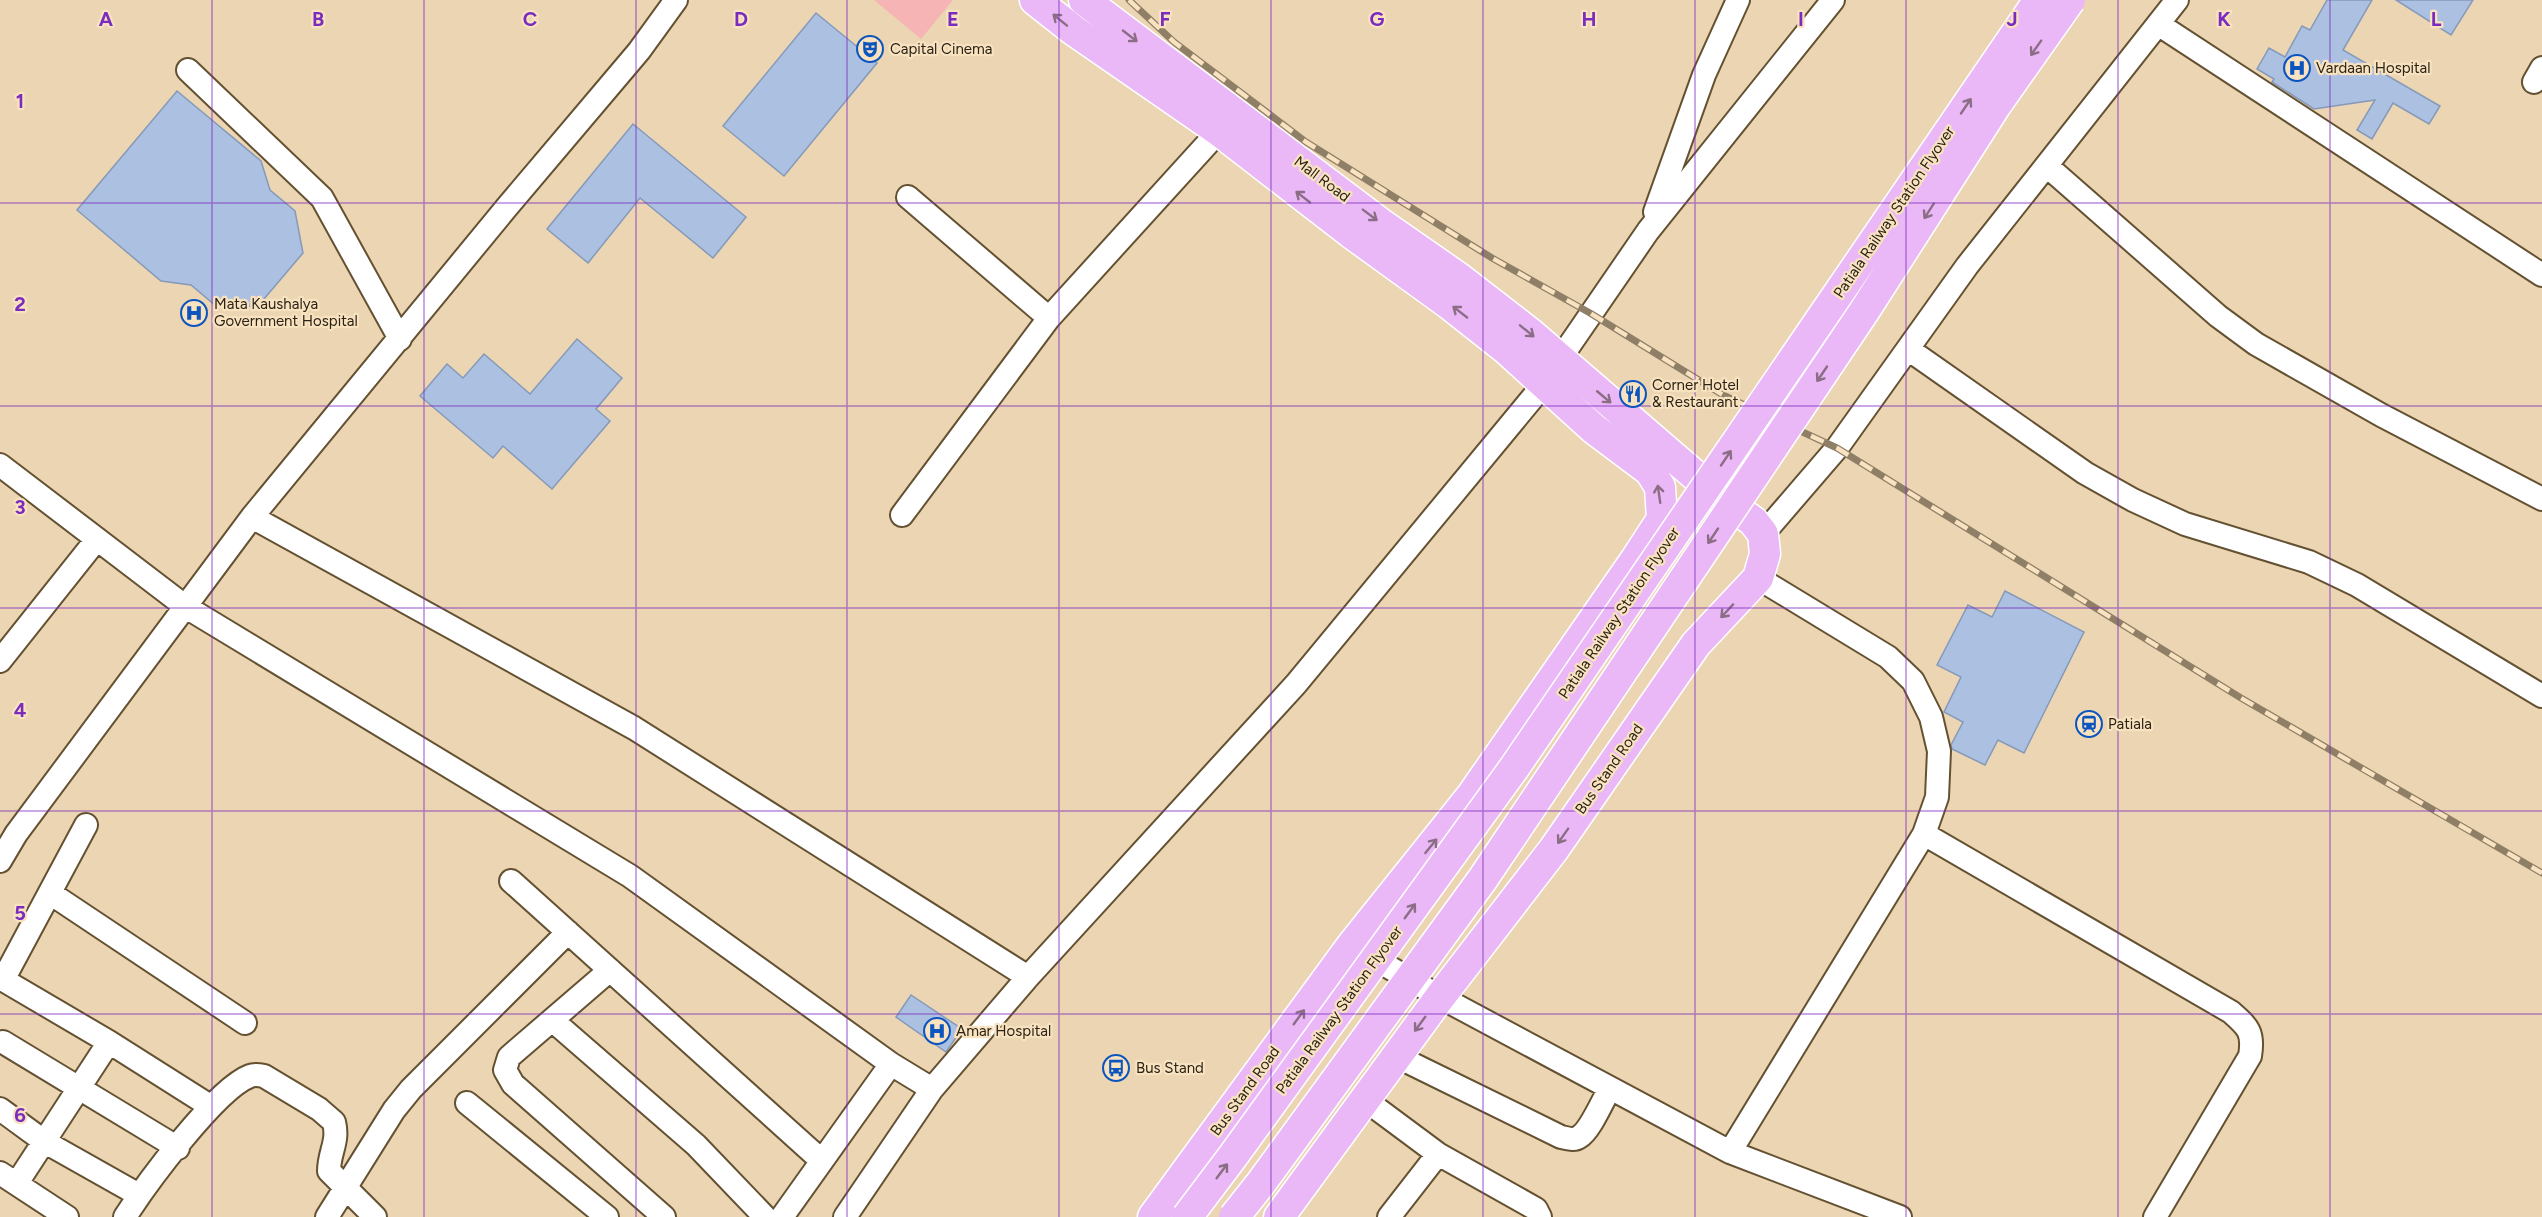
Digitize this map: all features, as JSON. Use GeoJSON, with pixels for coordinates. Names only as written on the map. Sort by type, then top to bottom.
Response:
{"type":"FeatureCollection","features":[{"type":"Feature","properties":{"kind":"main road","name":"Mall Road"},"geometry":{"type":"LineString","coordinates":[[1035,0],[1073,30],[1219,131],[1506,349]]}},
{"type":"Feature","properties":{"kind":"main road","name":"Mall Road"},"geometry":{"type":"LineString","coordinates":[[1084,0],[1380,223],[1459,278],[1560,359]]}},
{"type":"Feature","properties":{"kind":"main road","name":"Patiala Railway Station Flyover"},"geometry":{"type":"LineString","coordinates":[[1186,1217],[1240,1147],[1514,768],[2039,0]]}},
{"type":"Feature","properties":{"kind":"main road","name":"Patiala Railway Station Flyover"},"geometry":{"type":"LineString","coordinates":[[1234,1217],[1482,880],[1853,329],[1996,105],[2070,0]]}},
{"type":"Feature","properties":{"kind":"main road","name":"Bus Stand Road"},"geometry":{"type":"LineString","coordinates":[[1153,1217],[1352,945],[1472,795],[1662,519],[1660,487],[1650,471],[1594,429],[1506,349]]}},
{"type":"Feature","properties":{"kind":"main road"},"geometry":{"type":"LineString","coordinates":[[1560,359],[1719,496],[1753,521],[1763,534],[1765,554],[1758,578]]}},
{"type":"Feature","properties":{"kind":"main road","name":"Bus Stand Road"},"geometry":{"type":"LineString","coordinates":[[1279,1217],[1440,997],[1554,849],[1696,644],[1758,578]]}},
{"type":"Feature","properties":{"kind":"street"},"geometry":{"type":"LineString","coordinates":[[0,861],[8,830],[186,607],[252,517],[507,207],[639,51],[676,0]]}},
{"type":"Feature","properties":{"kind":"street"},"geometry":{"type":"LineString","coordinates":[[1648,231],[1704,75],[1738,0]]}},
{"type":"Feature","properties":{"kind":"street"},"geometry":{"type":"LineString","coordinates":[[1560,359],[1648,231],[1833,0]]}},
{"type":"Feature","properties":{"kind":"street"},"geometry":{"type":"LineString","coordinates":[[1763,534],[1837,448],[1967,266],[2177,0]]}},
{"type":"Feature","properties":{"kind":"street"},"geometry":{"type":"LineString","coordinates":[[2158,24],[2542,275]]}},
{"type":"Feature","properties":{"kind":"street"},"geometry":{"type":"LineString","coordinates":[[188,70],[322,198],[400,339]]}},
{"type":"Feature","properties":{"kind":"street"},"geometry":{"type":"LineString","coordinates":[[902,515],[1049,318],[1219,131]]}},
{"type":"Feature","properties":{"kind":"street"},"geometry":{"type":"LineString","coordinates":[[2047,166],[2218,316],[2256,344],[2381,415],[2542,499]]}},
{"type":"Feature","properties":{"kind":"street"},"geometry":{"type":"LineString","coordinates":[[909,197],[1049,318]]}},
{"type":"Feature","properties":{"kind":"street"},"geometry":{"type":"LineString","coordinates":[[1908,349],[2085,473],[2123,494],[2185,524],[2309,562],[2357,585],[2542,696]]}},
{"type":"Feature","properties":{"kind":"street"},"geometry":{"type":"LineString","coordinates":[[845,1217],[932,1089],[1028,977],[1296,684],[1544,384]]}},
{"type":"Feature","properties":{"kind":"street"},"geometry":{"type":"LineString","coordinates":[[0,465],[186,607],[630,876],[891,1064],[932,1089]]}},
{"type":"Feature","properties":{"kind":"street"},"geometry":{"type":"LineString","coordinates":[[252,517],[634,728],[1028,977]]}},
{"type":"Feature","properties":{"kind":"street"},"geometry":{"type":"LineString","coordinates":[[3,652],[97,539]]}},
{"type":"Feature","properties":{"kind":"street"},"geometry":{"type":"LineString","coordinates":[[1730,1152],[1924,834],[1937,797],[1939,752],[1931,717],[1913,681],[1888,657],[1758,578]]}},
{"type":"Feature","properties":{"kind":"street"},"geometry":{"type":"LineString","coordinates":[[86,825],[2,979],[109,1042],[210,1107]]}},
{"type":"Feature","properties":{"kind":"street"},"geometry":{"type":"LineString","coordinates":[[1924,834],[2230,1012],[2245,1025],[2253,1040],[2250,1056],[2155,1217]]}},
{"type":"Feature","properties":{"kind":"street"},"geometry":{"type":"LineString","coordinates":[[511,881],[822,1161]]}},
{"type":"Feature","properties":{"kind":"street"},"geometry":{"type":"LineString","coordinates":[[50,892],[245,1023]]}},
{"type":"Feature","properties":{"kind":"street"},"geometry":{"type":"LineString","coordinates":[[327,1217],[394,1110],[411,1089],[568,932]]}},
{"type":"Feature","properties":{"kind":"street"},"geometry":{"type":"LineString","coordinates":[[1352,945],[1440,997],[1730,1152],[1900,1217]]}},
{"type":"Feature","properties":{"kind":"street"},"geometry":{"type":"LineString","coordinates":[[610,970],[509,1057],[505,1070],[513,1084],[664,1217]]}},
{"type":"Feature","properties":{"kind":"street"},"geometry":{"type":"LineString","coordinates":[[552,1020],[683,1133],[765,1217]]}},
{"type":"Feature","properties":{"kind":"street"},"geometry":{"type":"LineString","coordinates":[[3,1042],[178,1148]]}},
{"type":"Feature","properties":{"kind":"street"},"geometry":{"type":"LineString","coordinates":[[67,1217],[9,1178],[45,1142],[109,1042]]}},
{"type":"Feature","properties":{"kind":"street"},"geometry":{"type":"LineString","coordinates":[[1396,1056],[1561,1137],[1573,1139],[1580,1137],[1588,1127],[1610,1088]]}},
{"type":"Feature","properties":{"kind":"street"},"geometry":{"type":"LineString","coordinates":[[782,1217],[891,1064]]}},
{"type":"Feature","properties":{"kind":"street"},"geometry":{"type":"LineString","coordinates":[[125,1217],[139,1195],[210,1107],[245,1079],[256,1075],[264,1076],[319,1108],[334,1122],[337,1141],[329,1163],[329,1171],[375,1217]]}},
{"type":"Feature","properties":{"kind":"street"},"geometry":{"type":"LineString","coordinates":[[1364,1099],[1438,1154],[1536,1209],[1540,1217]]}},
{"type":"Feature","properties":{"kind":"street"},"geometry":{"type":"LineString","coordinates":[[467,1103],[607,1217]]}},
{"type":"Feature","properties":{"kind":"street"},"geometry":{"type":"LineString","coordinates":[[0,1109],[45,1142],[139,1195]]}},
{"type":"Feature","properties":{"kind":"street"},"geometry":{"type":"LineString","coordinates":[[1389,1217],[1438,1154]]}},
{"type":"Feature","properties":{"kind":"shaded area"},"geometry":{"type":"Polygon","coordinates":[[[874,0],[953,0],[921,39],[874,0]]]}},
{"type":"Feature","properties":{"kind":"building"},"geometry":{"type":"Polygon","coordinates":[[[2327,0],[2372,0],[2343,50],[2440,106],[2429,124],[2393,103],[2372,139],[2357,130],[2375,100],[2314,109],[2272,82],[2274,79],[2257,69],[2269,48],[2285,57],[2302,26],[2310,30],[2327,0]]]}},
{"type":"Feature","properties":{"kind":"building"},"geometry":{"type":"Polygon","coordinates":[[[2396,0],[2473,0],[2451,35],[2396,0]]]}},
{"type":"Feature","properties":{"kind":"building"},"geometry":{"type":"Polygon","coordinates":[[[816,13],[877,63],[784,176],[723,126],[816,13]]]}},
{"type":"Feature","properties":{"kind":"building"},"geometry":{"type":"Polygon","coordinates":[[[177,91],[261,161],[270,190],[295,211],[303,253],[258,306],[216,306],[191,285],[161,281],[77,210],[177,91]]]}},
{"type":"Feature","properties":{"kind":"building"},"geometry":{"type":"Polygon","coordinates":[[[633,124],[746,217],[713,258],[640,198],[588,263],[547,229],[633,124]]]}},
{"type":"Feature","properties":{"kind":"building"},"geometry":{"type":"Polygon","coordinates":[[[577,339],[622,378],[596,409],[610,421],[552,489],[503,446],[493,458],[420,396],[447,364],[463,378],[484,354],[530,394],[577,339]]]}},
{"type":"Feature","properties":{"kind":"building"},"geometry":{"type":"Polygon","coordinates":[[[2005,591],[2084,632],[2024,753],[1998,740],[1985,765],[1952,749],[1951,745],[1963,722],[1944,712],[1961,677],[1937,665],[1968,605],[1992,617],[2005,591]]]}},
{"type":"Feature","properties":{"kind":"building"},"geometry":{"type":"Polygon","coordinates":[[[911,995],[962,1029],[946,1052],[896,1017],[911,995]]]}},
{"type":"Feature","properties":{"kind":"railway"},"geometry":{"type":"LineString","coordinates":[[1129,0],[1174,42],[1306,142],[1492,258],[1590,313],[1723,395],[1837,448],[2241,698],[2542,873]]}},
{"type":"Feature","properties":{"kind":"place","name":"Capital Cinema"},"geometry":{"type":"Point","coordinates":[870,49]}},
{"type":"Feature","properties":{"kind":"place","name":"Vardaan Hospital"},"geometry":{"type":"Point","coordinates":[2297,68]}},
{"type":"Feature","properties":{"kind":"place","name":"Mata Kaushalya Government Hospital"},"geometry":{"type":"Point","coordinates":[194,313]}},
{"type":"Feature","properties":{"kind":"place","name":"Corner Hotel & Restaurant"},"geometry":{"type":"Point","coordinates":[1633,394]}},
{"type":"Feature","properties":{"kind":"place","name":"Patiala"},"geometry":{"type":"Point","coordinates":[2089,724]}},
{"type":"Feature","properties":{"kind":"place","name":"Amar Hospital"},"geometry":{"type":"Point","coordinates":[937,1031]}},
{"type":"Feature","properties":{"kind":"place","name":"Bus Stand"},"geometry":{"type":"Point","coordinates":[1116,1068]}}]}
